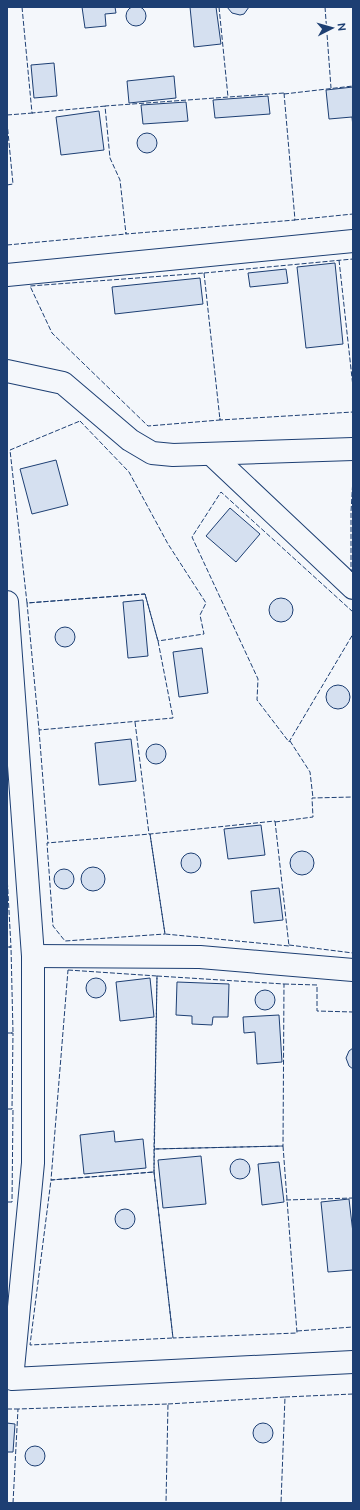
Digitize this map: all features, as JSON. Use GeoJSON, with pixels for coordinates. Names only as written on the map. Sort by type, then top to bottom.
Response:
{"type":"FeatureCollection","features":[{"type":"Feature","properties":{"kind":"street"},"geometry":{"type":"LineString","coordinates":[[7,275],[353,241]]}},
{"type":"Feature","properties":{"kind":"street"},"geometry":{"type":"LineString","coordinates":[[7,371],[62,383],[130,440],[152,453],[173,456],[353,449]]}},
{"type":"Feature","properties":{"kind":"street"},"geometry":{"type":"LineString","coordinates":[[212,454],[353,588]]}},
{"type":"Feature","properties":{"kind":"street"},"geometry":{"type":"LineString","coordinates":[[7,602],[33,956],[33,1163],[9,1379],[353,1362]]}},
{"type":"Feature","properties":{"kind":"street"},"geometry":{"type":"LineString","coordinates":[[33,956],[200,957],[353,970]]}},
{"type":"Feature","properties":{"kind":"building"},"geometry":{"type":"Polygon","coordinates":[[[136,6],[143,9],[146,16],[143,23],[136,26],[129,23],[126,16],[129,9],[136,6]]]}},
{"type":"Feature","properties":{"kind":"building"},"geometry":{"type":"Polygon","coordinates":[[[82,7],[115,7],[116,13],[105,14],[106,26],[85,28],[82,7]]]}},
{"type":"Feature","properties":{"kind":"building"},"geometry":{"type":"Polygon","coordinates":[[[190,7],[216,7],[221,44],[194,47],[190,7]]]}},
{"type":"Feature","properties":{"kind":"building"},"geometry":{"type":"Polygon","coordinates":[[[227,7],[249,7],[244,14],[240,15],[232,13],[227,7]]]}},
{"type":"Feature","properties":{"kind":"building"},"geometry":{"type":"Polygon","coordinates":[[[54,63],[57,96],[34,98],[31,65],[54,63]]]}},
{"type":"Feature","properties":{"kind":"building"},"geometry":{"type":"Polygon","coordinates":[[[174,76],[176,98],[129,103],[127,81],[174,76]]]}},
{"type":"Feature","properties":{"kind":"building"},"geometry":{"type":"Polygon","coordinates":[[[353,87],[353,127],[352,117],[329,119],[326,90],[353,87]]]}},
{"type":"Feature","properties":{"kind":"building"},"geometry":{"type":"Polygon","coordinates":[[[268,96],[270,114],[215,118],[213,100],[268,96]]]}},
{"type":"Feature","properties":{"kind":"building"},"geometry":{"type":"Polygon","coordinates":[[[186,102],[188,121],[143,124],[141,105],[186,102]]]}},
{"type":"Feature","properties":{"kind":"building"},"geometry":{"type":"Polygon","coordinates":[[[99,111],[104,150],[61,155],[56,117],[99,111]]]}},
{"type":"Feature","properties":{"kind":"building"},"geometry":{"type":"Polygon","coordinates":[[[143,133],[151,133],[157,139],[157,147],[151,153],[143,153],[137,147],[137,139],[143,133]]]}},
{"type":"Feature","properties":{"kind":"building"},"geometry":{"type":"Polygon","coordinates":[[[335,263],[343,344],[306,348],[297,267],[335,263]]]}},
{"type":"Feature","properties":{"kind":"building"},"geometry":{"type":"Polygon","coordinates":[[[286,269],[288,283],[250,287],[248,273],[286,269]]]}},
{"type":"Feature","properties":{"kind":"building"},"geometry":{"type":"Polygon","coordinates":[[[200,278],[203,304],[115,314],[112,287],[200,278]]]}},
{"type":"Feature","properties":{"kind":"building"},"geometry":{"type":"Polygon","coordinates":[[[56,460],[68,505],[32,514],[20,469],[56,460]]]}},
{"type":"Feature","properties":{"kind":"building"},"geometry":{"type":"Polygon","coordinates":[[[230,508],[260,534],[236,562],[206,536],[230,508]]]}},
{"type":"Feature","properties":{"kind":"building"},"geometry":{"type":"Polygon","coordinates":[[[281,598],[286,599],[292,605],[292,615],[286,621],[281,622],[276,621],[270,615],[269,610],[270,605],[276,599],[281,598]]]}},
{"type":"Feature","properties":{"kind":"building"},"geometry":{"type":"Polygon","coordinates":[[[143,600],[148,656],[128,658],[123,602],[143,600]]]}},
{"type":"Feature","properties":{"kind":"building"},"geometry":{"type":"Polygon","coordinates":[[[61,627],[69,627],[75,633],[75,641],[69,647],[61,647],[55,641],[55,633],[61,627]]]}},
{"type":"Feature","properties":{"kind":"building"},"geometry":{"type":"Polygon","coordinates":[[[202,648],[208,693],[179,697],[173,652],[202,648]]]}},
{"type":"Feature","properties":{"kind":"building"},"geometry":{"type":"Polygon","coordinates":[[[338,685],[343,686],[349,692],[349,702],[343,708],[338,709],[333,708],[327,702],[326,697],[327,692],[333,686],[338,685]]]}},
{"type":"Feature","properties":{"kind":"building"},"geometry":{"type":"Polygon","coordinates":[[[131,739],[136,781],[99,785],[95,743],[131,739]]]}},
{"type":"Feature","properties":{"kind":"building"},"geometry":{"type":"Polygon","coordinates":[[[152,744],[160,744],[166,750],[166,758],[160,764],[152,764],[146,758],[146,750],[152,744]]]}},
{"type":"Feature","properties":{"kind":"building"},"geometry":{"type":"Polygon","coordinates":[[[261,825],[265,855],[228,859],[224,829],[261,825]]]}},
{"type":"Feature","properties":{"kind":"building"},"geometry":{"type":"Polygon","coordinates":[[[302,851],[307,852],[313,858],[313,868],[307,874],[302,875],[297,874],[291,868],[290,863],[291,858],[297,852],[302,851]]]}},
{"type":"Feature","properties":{"kind":"building"},"geometry":{"type":"Polygon","coordinates":[[[187,853],[195,853],[201,859],[201,867],[195,873],[187,873],[181,867],[181,859],[187,853]]]}},
{"type":"Feature","properties":{"kind":"building"},"geometry":{"type":"Polygon","coordinates":[[[93,867],[98,868],[104,874],[104,884],[98,890],[93,891],[88,890],[82,884],[81,879],[82,874],[88,868],[93,867]]]}},
{"type":"Feature","properties":{"kind":"building"},"geometry":{"type":"Polygon","coordinates":[[[60,869],[68,869],[74,875],[74,883],[68,889],[60,889],[54,883],[54,875],[60,869]]]}},
{"type":"Feature","properties":{"kind":"building"},"geometry":{"type":"Polygon","coordinates":[[[279,888],[283,920],[254,923],[251,891],[279,888]]]}},
{"type":"Feature","properties":{"kind":"building"},"geometry":{"type":"Polygon","coordinates":[[[92,978],[100,978],[106,984],[106,992],[100,998],[92,998],[86,992],[86,984],[92,978]]]}},
{"type":"Feature","properties":{"kind":"building"},"geometry":{"type":"Polygon","coordinates":[[[150,978],[154,1017],[120,1021],[116,982],[150,978]]]}},
{"type":"Feature","properties":{"kind":"building"},"geometry":{"type":"Polygon","coordinates":[[[177,982],[229,984],[228,1017],[213,1017],[212,1025],[192,1024],[192,1016],[176,1015],[177,982]]]}},
{"type":"Feature","properties":{"kind":"building"},"geometry":{"type":"Polygon","coordinates":[[[261,990],[269,990],[275,996],[275,1004],[269,1010],[261,1010],[255,1004],[255,996],[261,990]]]}},
{"type":"Feature","properties":{"kind":"building"},"geometry":{"type":"Polygon","coordinates":[[[279,1015],[282,1062],[257,1064],[255,1032],[244,1033],[243,1017],[279,1015]]]}},
{"type":"Feature","properties":{"kind":"building"},"geometry":{"type":"Polygon","coordinates":[[[353,1048],[353,1069],[349,1066],[346,1058],[349,1051],[353,1048]]]}},
{"type":"Feature","properties":{"kind":"building"},"geometry":{"type":"Polygon","coordinates":[[[114,1131],[115,1142],[143,1139],[146,1168],[84,1174],[80,1135],[114,1131]]]}},
{"type":"Feature","properties":{"kind":"building"},"geometry":{"type":"Polygon","coordinates":[[[201,1156],[206,1204],[163,1208],[158,1160],[201,1156]]]}},
{"type":"Feature","properties":{"kind":"building"},"geometry":{"type":"Polygon","coordinates":[[[236,1159],[244,1159],[250,1165],[250,1173],[244,1179],[236,1179],[230,1173],[230,1165],[236,1159]]]}},
{"type":"Feature","properties":{"kind":"building"},"geometry":{"type":"Polygon","coordinates":[[[279,1162],[284,1202],[262,1205],[258,1164],[279,1162]]]}},
{"type":"Feature","properties":{"kind":"building"},"geometry":{"type":"Polygon","coordinates":[[[349,1199],[353,1233],[353,1270],[328,1272],[321,1202],[349,1199]]]}},
{"type":"Feature","properties":{"kind":"building"},"geometry":{"type":"Polygon","coordinates":[[[121,1209],[129,1209],[135,1215],[135,1223],[129,1229],[121,1229],[115,1223],[115,1215],[121,1209]]]}},
{"type":"Feature","properties":{"kind":"building"},"geometry":{"type":"Polygon","coordinates":[[[7,1423],[15,1424],[13,1452],[7,1452],[7,1423]]]}},
{"type":"Feature","properties":{"kind":"building"},"geometry":{"type":"Polygon","coordinates":[[[259,1423],[267,1423],[273,1429],[273,1437],[267,1443],[259,1443],[253,1437],[253,1429],[259,1423]]]}},
{"type":"Feature","properties":{"kind":"building"},"geometry":{"type":"Polygon","coordinates":[[[31,1446],[39,1446],[45,1452],[45,1460],[39,1466],[31,1466],[25,1460],[25,1452],[31,1446]]]}},
{"type":"Feature","properties":{"kind":"fence"},"geometry":{"type":"LineString","coordinates":[[22,7],[32,113],[106,106]]}},
{"type":"Feature","properties":{"kind":"fence"},"geometry":{"type":"LineString","coordinates":[[219,7],[228,97]]}},
{"type":"Feature","properties":{"kind":"fence"},"geometry":{"type":"LineString","coordinates":[[325,7],[331,88]]}},
{"type":"Feature","properties":{"kind":"fence"},"geometry":{"type":"LineString","coordinates":[[284,94],[353,86]]}},
{"type":"Feature","properties":{"kind":"fence"},"geometry":{"type":"LineString","coordinates":[[284,93],[295,220],[126,234],[120,180],[110,158],[105,106],[284,93]]}},
{"type":"Feature","properties":{"kind":"fence"},"geometry":{"type":"LineString","coordinates":[[7,115],[33,113]]}},
{"type":"Feature","properties":{"kind":"fence"},"geometry":{"type":"LineString","coordinates":[[7,122],[13,184],[7,185]]}},
{"type":"Feature","properties":{"kind":"fence"},"geometry":{"type":"LineString","coordinates":[[294,220],[353,214]]}},
{"type":"Feature","properties":{"kind":"fence"},"geometry":{"type":"LineString","coordinates":[[7,245],[126,234],[126,232]]}},
{"type":"Feature","properties":{"kind":"fence"},"geometry":{"type":"LineString","coordinates":[[204,273],[353,259]]}},
{"type":"Feature","properties":{"kind":"fence"},"geometry":{"type":"LineString","coordinates":[[339,260],[353,387]]}},
{"type":"Feature","properties":{"kind":"fence"},"geometry":{"type":"LineString","coordinates":[[204,273],[220,420],[148,426],[52,333],[30,286],[204,273]]}},
{"type":"Feature","properties":{"kind":"fence"},"geometry":{"type":"LineString","coordinates":[[220,418],[220,420],[353,412]]}},
{"type":"Feature","properties":{"kind":"fence"},"geometry":{"type":"LineString","coordinates":[[80,421],[129,472],[168,544],[206,603],[200,615],[204,634],[158,641],[145,594],[27,603],[10,450],[80,421]]}},
{"type":"Feature","properties":{"kind":"fence"},"geometry":{"type":"LineString","coordinates":[[353,478],[351,512],[351,571],[353,572]]}},
{"type":"Feature","properties":{"kind":"fence"},"geometry":{"type":"LineString","coordinates":[[353,612],[221,492],[192,537],[258,679],[257,700],[289,742],[353,634]]}},
{"type":"Feature","properties":{"kind":"fence"},"geometry":{"type":"LineString","coordinates":[[145,594],[158,641],[173,718],[39,730],[27,603],[145,594]]}},
{"type":"Feature","properties":{"kind":"fence"},"geometry":{"type":"LineString","coordinates":[[135,722],[149,834]]}},
{"type":"Feature","properties":{"kind":"fence"},"geometry":{"type":"LineString","coordinates":[[39,730],[48,843]]}},
{"type":"Feature","properties":{"kind":"fence"},"geometry":{"type":"LineString","coordinates":[[290,741],[310,772],[313,798]]}},
{"type":"Feature","properties":{"kind":"fence"},"geometry":{"type":"LineString","coordinates":[[275,822],[313,817],[312,798],[353,797]]}},
{"type":"Feature","properties":{"kind":"fence"},"geometry":{"type":"LineString","coordinates":[[275,821],[289,946],[165,934],[150,834],[275,821]]}},
{"type":"Feature","properties":{"kind":"fence"},"geometry":{"type":"LineString","coordinates":[[150,834],[165,934],[65,941],[53,926],[47,843],[150,834]]}},
{"type":"Feature","properties":{"kind":"fence"},"geometry":{"type":"LineString","coordinates":[[7,875],[11,947],[9,947]]}},
{"type":"Feature","properties":{"kind":"fence"},"geometry":{"type":"LineString","coordinates":[[289,945],[353,953]]}},
{"type":"Feature","properties":{"kind":"fence"},"geometry":{"type":"LineString","coordinates":[[7,947],[11,947],[13,1033],[7,1033]]}},
{"type":"Feature","properties":{"kind":"fence"},"geometry":{"type":"LineString","coordinates":[[68,970],[157,976],[154,1172],[51,1180],[68,970]]}},
{"type":"Feature","properties":{"kind":"fence"},"geometry":{"type":"LineString","coordinates":[[157,976],[284,984],[283,1146],[154,1149],[157,976]]}},
{"type":"Feature","properties":{"kind":"fence"},"geometry":{"type":"LineString","coordinates":[[284,984],[317,985],[317,1011],[353,1012]]}},
{"type":"Feature","properties":{"kind":"fence"},"geometry":{"type":"LineString","coordinates":[[11,1033],[13,1033],[12,1109]]}},
{"type":"Feature","properties":{"kind":"fence"},"geometry":{"type":"LineString","coordinates":[[7,1109],[13,1109],[12,1202],[7,1202]]}},
{"type":"Feature","properties":{"kind":"fence"},"geometry":{"type":"LineString","coordinates":[[283,1146],[297,1333],[173,1338],[154,1172],[154,1149],[283,1146]]}},
{"type":"Feature","properties":{"kind":"fence"},"geometry":{"type":"LineString","coordinates":[[154,1172],[173,1338],[30,1345],[51,1180],[154,1172]]}},
{"type":"Feature","properties":{"kind":"fence"},"geometry":{"type":"LineString","coordinates":[[286,1200],[353,1198]]}},
{"type":"Feature","properties":{"kind":"fence"},"geometry":{"type":"LineString","coordinates":[[297,1331],[353,1327]]}},
{"type":"Feature","properties":{"kind":"fence"},"geometry":{"type":"LineString","coordinates":[[285,1397],[353,1394]]}},
{"type":"Feature","properties":{"kind":"fence"},"geometry":{"type":"LineString","coordinates":[[168,1404],[285,1397],[281,1503]]}},
{"type":"Feature","properties":{"kind":"fence"},"geometry":{"type":"LineString","coordinates":[[13,1503],[18,1409],[168,1404],[166,1503]]}},
{"type":"Feature","properties":{"kind":"fence"},"geometry":{"type":"LineString","coordinates":[[7,1409],[18,1409]]}}]}
